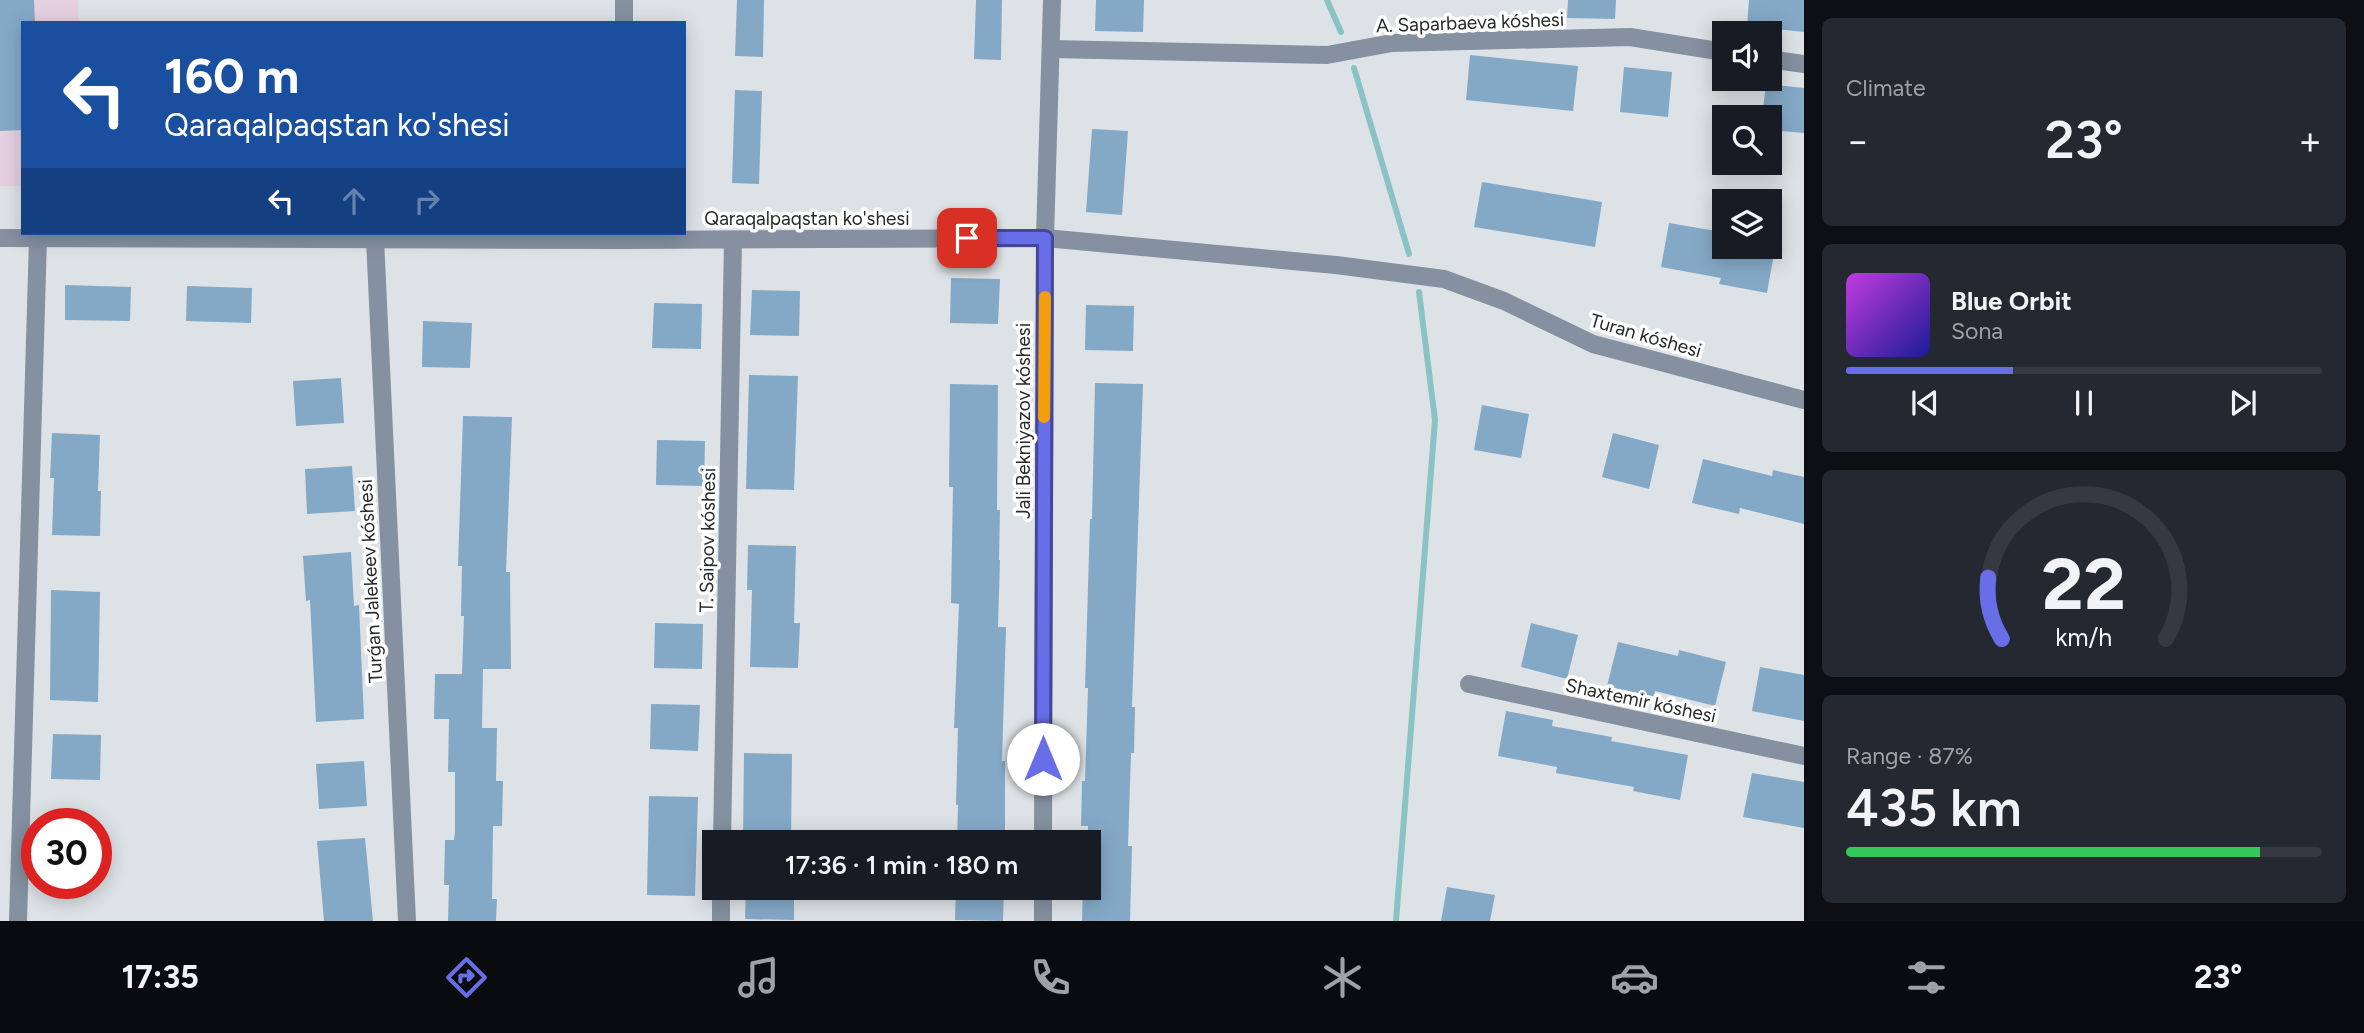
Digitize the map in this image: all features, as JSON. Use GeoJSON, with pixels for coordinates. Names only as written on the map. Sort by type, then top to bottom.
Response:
{"type":"FeatureCollection","features":[{"type":"Feature","properties":{"kind":"street"},"geometry":{"type":"LineString","coordinates":[[624,0],[624,21]]}},
{"type":"Feature","properties":{"kind":"street","name":"Jali Bekniyazov kóshesi"},"geometry":{"type":"LineString","coordinates":[[1043,830],[1045,238],[1052,0]]}},
{"type":"Feature","properties":{"kind":"street","name":"A. Saparbaeva kóshesi"},"geometry":{"type":"LineString","coordinates":[[1051,49],[1327,55],[1392,43],[1630,37],[1712,50]]}},
{"type":"Feature","properties":{"kind":"street"},"geometry":{"type":"LineString","coordinates":[[1782,61],[1804,64]]}},
{"type":"Feature","properties":{"kind":"street"},"geometry":{"type":"LineString","coordinates":[[18,921],[38,238]]}},
{"type":"Feature","properties":{"kind":"street","name":"Qaraqalpaqstan ko'shesi"},"geometry":{"type":"LineString","coordinates":[[0,239],[1045,238],[1336,265],[1444,279]]}},
{"type":"Feature","properties":{"kind":"street","name":"Turǵan Jalekeev kóshesi"},"geometry":{"type":"LineString","coordinates":[[375,239],[407,921]]}},
{"type":"Feature","properties":{"kind":"street","name":"T. Saipov kóshesi"},"geometry":{"type":"LineString","coordinates":[[722,830],[733,240]]}},
{"type":"Feature","properties":{"kind":"street","name":"Turan kóshesi"},"geometry":{"type":"LineString","coordinates":[[1444,279],[1504,301],[1593,344],[1804,400]]}},
{"type":"Feature","properties":{"kind":"street","name":"Shaxtemir kóshesi"},"geometry":{"type":"LineString","coordinates":[[1469,684],[1804,756]]}},
{"type":"Feature","properties":{"kind":"street"},"geometry":{"type":"LineString","coordinates":[[720,921],[721,900]]}},
{"type":"Feature","properties":{"kind":"street"},"geometry":{"type":"LineString","coordinates":[[1043,900],[1043,921]]}},
{"type":"Feature","properties":{"kind":"shaded area"},"geometry":{"type":"Polygon","coordinates":[[[0,0],[78,0],[79,21],[21,21],[21,186],[0,186],[0,0]]]}},
{"type":"Feature","properties":{"kind":"building"},"geometry":{"type":"Polygon","coordinates":[[[0,0],[34,0],[35,21],[21,21],[21,130],[0,131],[0,0]]]}},
{"type":"Feature","properties":{"kind":"building"},"geometry":{"type":"Polygon","coordinates":[[[737,0],[764,0],[763,57],[735,56],[737,0]]]}},
{"type":"Feature","properties":{"kind":"building"},"geometry":{"type":"Polygon","coordinates":[[[976,0],[1002,0],[1001,60],[974,59],[976,0]]]}},
{"type":"Feature","properties":{"kind":"building"},"geometry":{"type":"Polygon","coordinates":[[[1096,0],[1144,0],[1143,32],[1095,31],[1096,0]]]}},
{"type":"Feature","properties":{"kind":"building"},"geometry":{"type":"Polygon","coordinates":[[[1568,0],[1616,0],[1615,19],[1567,18],[1568,0]]]}},
{"type":"Feature","properties":{"kind":"building"},"geometry":{"type":"Polygon","coordinates":[[[1749,0],[1804,0],[1804,32],[1782,30],[1782,21],[1747,21],[1749,0]]]}},
{"type":"Feature","properties":{"kind":"building"},"geometry":{"type":"Polygon","coordinates":[[[1470,55],[1578,66],[1573,111],[1466,100],[1470,55]]]}},
{"type":"Feature","properties":{"kind":"building"},"geometry":{"type":"Polygon","coordinates":[[[1624,67],[1672,72],[1668,117],[1620,112],[1624,67]]]}},
{"type":"Feature","properties":{"kind":"building"},"geometry":{"type":"Polygon","coordinates":[[[1782,86],[1804,88],[1804,133],[1782,131],[1782,105],[1763,105],[1765,91],[1782,91],[1782,86]]]}},
{"type":"Feature","properties":{"kind":"building"},"geometry":{"type":"Polygon","coordinates":[[[735,90],[762,91],[759,184],[732,183],[735,90]]]}},
{"type":"Feature","properties":{"kind":"building"},"geometry":{"type":"Polygon","coordinates":[[[1092,129],[1128,131],[1122,215],[1086,212],[1092,129]]]}},
{"type":"Feature","properties":{"kind":"building"},"geometry":{"type":"Polygon","coordinates":[[[1482,182],[1602,202],[1595,247],[1474,227],[1482,182]]]}},
{"type":"Feature","properties":{"kind":"building"},"geometry":{"type":"Polygon","coordinates":[[[1669,223],[1712,230],[1712,259],[1773,259],[1767,293],[1719,284],[1721,278],[1661,267],[1669,223]]]}},
{"type":"Feature","properties":{"kind":"building"},"geometry":{"type":"Polygon","coordinates":[[[951,278],[1000,279],[998,324],[950,323],[951,278]]]}},
{"type":"Feature","properties":{"kind":"building"},"geometry":{"type":"Polygon","coordinates":[[[65,285],[131,287],[130,321],[65,320],[65,285]]]}},
{"type":"Feature","properties":{"kind":"building"},"geometry":{"type":"Polygon","coordinates":[[[187,286],[252,288],[251,323],[186,321],[187,286]]]}},
{"type":"Feature","properties":{"kind":"building"},"geometry":{"type":"Polygon","coordinates":[[[752,290],[800,291],[799,336],[750,335],[752,290]]]}},
{"type":"Feature","properties":{"kind":"building"},"geometry":{"type":"Polygon","coordinates":[[[654,303],[702,304],[701,349],[652,348],[654,303]]]}},
{"type":"Feature","properties":{"kind":"building"},"geometry":{"type":"Polygon","coordinates":[[[1086,305],[1134,306],[1133,351],[1085,350],[1086,305]]]}},
{"type":"Feature","properties":{"kind":"building"},"geometry":{"type":"Polygon","coordinates":[[[423,321],[472,323],[470,368],[422,367],[423,321]]]}},
{"type":"Feature","properties":{"kind":"building"},"geometry":{"type":"Polygon","coordinates":[[[749,375],[798,376],[794,490],[746,489],[749,375]]]}},
{"type":"Feature","properties":{"kind":"building"},"geometry":{"type":"Polygon","coordinates":[[[341,378],[344,423],[296,426],[293,381],[341,378]]]}},
{"type":"Feature","properties":{"kind":"building"},"geometry":{"type":"Polygon","coordinates":[[[1095,383],[1143,384],[1132,707],[1135,707],[1134,753],[1131,753],[1128,846],[1132,846],[1130,921],[1082,921],[1083,900],[1101,900],[1101,830],[1088,830],[1088,826],[1081,826],[1082,781],[1085,781],[1088,688],[1085,688],[1095,383]]]}},
{"type":"Feature","properties":{"kind":"building"},"geometry":{"type":"Polygon","coordinates":[[[950,384],[998,385],[998,627],[1006,627],[1002,761],[1005,761],[1005,830],[957,830],[958,728],[954,728],[959,604],[951,603],[953,487],[949,487],[950,384]]]}},
{"type":"Feature","properties":{"kind":"building"},"geometry":{"type":"Polygon","coordinates":[[[1482,405],[1529,414],[1521,458],[1474,450],[1482,405]]]}},
{"type":"Feature","properties":{"kind":"building"},"geometry":{"type":"Polygon","coordinates":[[[463,416],[512,417],[506,572],[510,572],[511,669],[483,669],[482,728],[497,728],[496,781],[503,781],[502,826],[493,826],[492,899],[497,899],[496,921],[448,921],[449,885],[444,885],[445,840],[454,840],[455,832],[455,772],[448,772],[449,719],[434,719],[435,674],[462,674],[464,616],[461,616],[462,566],[458,566],[463,416]]]}},
{"type":"Feature","properties":{"kind":"building"},"geometry":{"type":"Polygon","coordinates":[[[52,433],[100,435],[100,536],[52,535],[52,433]]]}},
{"type":"Feature","properties":{"kind":"building"},"geometry":{"type":"Polygon","coordinates":[[[1613,433],[1659,445],[1649,489],[1602,477],[1613,433]]]}},
{"type":"Feature","properties":{"kind":"building"},"geometry":{"type":"Polygon","coordinates":[[[657,440],[705,441],[704,486],[656,485],[657,440]]]}},
{"type":"Feature","properties":{"kind":"building"},"geometry":{"type":"Polygon","coordinates":[[[1703,459],[1772,476],[1773,470],[1804,477],[1804,524],[1740,508],[1739,514],[1692,503],[1703,459]]]}},
{"type":"Feature","properties":{"kind":"building"},"geometry":{"type":"Polygon","coordinates":[[[352,466],[355,511],[307,514],[305,469],[352,466]]]}},
{"type":"Feature","properties":{"kind":"building"},"geometry":{"type":"Polygon","coordinates":[[[748,545],[796,546],[794,623],[800,623],[798,668],[750,667],[752,590],[747,590],[748,545]]]}},
{"type":"Feature","properties":{"kind":"building"},"geometry":{"type":"Polygon","coordinates":[[[351,552],[354,606],[359,605],[364,719],[316,722],[310,600],[306,601],[303,556],[351,552]]]}},
{"type":"Feature","properties":{"kind":"building"},"geometry":{"type":"Polygon","coordinates":[[[51,590],[100,592],[98,702],[50,700],[51,590]]]}},
{"type":"Feature","properties":{"kind":"building"},"geometry":{"type":"Polygon","coordinates":[[[655,623],[703,624],[702,669],[654,668],[655,623]]]}},
{"type":"Feature","properties":{"kind":"building"},"geometry":{"type":"Polygon","coordinates":[[[1531,623],[1578,635],[1567,679],[1521,667],[1531,623]]]}},
{"type":"Feature","properties":{"kind":"building"},"geometry":{"type":"Polygon","coordinates":[[[1618,642],[1678,656],[1679,650],[1726,662],[1715,706],[1655,691],[1654,697],[1607,686],[1618,642]]]}},
{"type":"Feature","properties":{"kind":"building"},"geometry":{"type":"Polygon","coordinates":[[[1760,667],[1804,675],[1804,721],[1752,711],[1760,667]]]}},
{"type":"Feature","properties":{"kind":"building"},"geometry":{"type":"Polygon","coordinates":[[[651,704],[700,705],[698,751],[650,749],[651,704]]]}},
{"type":"Feature","properties":{"kind":"building"},"geometry":{"type":"Polygon","coordinates":[[[1506,711],[1553,720],[1552,726],[1612,737],[1611,741],[1688,755],[1680,800],[1633,791],[1634,787],[1556,773],[1557,767],[1498,756],[1506,711]]]}},
{"type":"Feature","properties":{"kind":"building"},"geometry":{"type":"Polygon","coordinates":[[[53,734],[101,735],[100,780],[51,779],[53,734]]]}},
{"type":"Feature","properties":{"kind":"building"},"geometry":{"type":"Polygon","coordinates":[[[744,753],[792,754],[791,830],[743,830],[744,753]]]}},
{"type":"Feature","properties":{"kind":"building"},"geometry":{"type":"Polygon","coordinates":[[[364,761],[367,806],[319,809],[316,764],[364,761]]]}},
{"type":"Feature","properties":{"kind":"building"},"geometry":{"type":"Polygon","coordinates":[[[1752,773],[1804,782],[1804,828],[1743,817],[1752,773]]]}},
{"type":"Feature","properties":{"kind":"building"},"geometry":{"type":"Polygon","coordinates":[[[649,796],[698,797],[695,896],[647,895],[649,796]]]}},
{"type":"Feature","properties":{"kind":"building"},"geometry":{"type":"Polygon","coordinates":[[[365,838],[373,921],[324,921],[317,841],[365,838]]]}},
{"type":"Feature","properties":{"kind":"building"},"geometry":{"type":"Polygon","coordinates":[[[1447,887],[1495,895],[1490,921],[1441,921],[1447,887]]]}},
{"type":"Feature","properties":{"kind":"building"},"geometry":{"type":"Polygon","coordinates":[[[746,900],[794,900],[794,920],[745,919],[746,900]]]}},
{"type":"Feature","properties":{"kind":"building"},"geometry":{"type":"Polygon","coordinates":[[[956,900],[1004,900],[1003,921],[955,920],[956,900]]]}},
{"type":"Feature","properties":{"kind":"waterway"},"geometry":{"type":"LineString","coordinates":[[1327,0],[1341,32]]}},
{"type":"Feature","properties":{"kind":"waterway"},"geometry":{"type":"LineString","coordinates":[[1354,68],[1409,254]]}},
{"type":"Feature","properties":{"kind":"waterway"},"geometry":{"type":"LineString","coordinates":[[1396,921],[1435,420],[1419,292]]}},
{"type":"Feature","properties":{"kind":"slow traffic"},"geometry":{"type":"LineString","coordinates":[[1044,417],[1045,297]]}},
{"type":"Feature","properties":{"kind":"route"},"geometry":{"type":"LineString","coordinates":[[967,238],[1045,238],[1043,759]]}}]}
